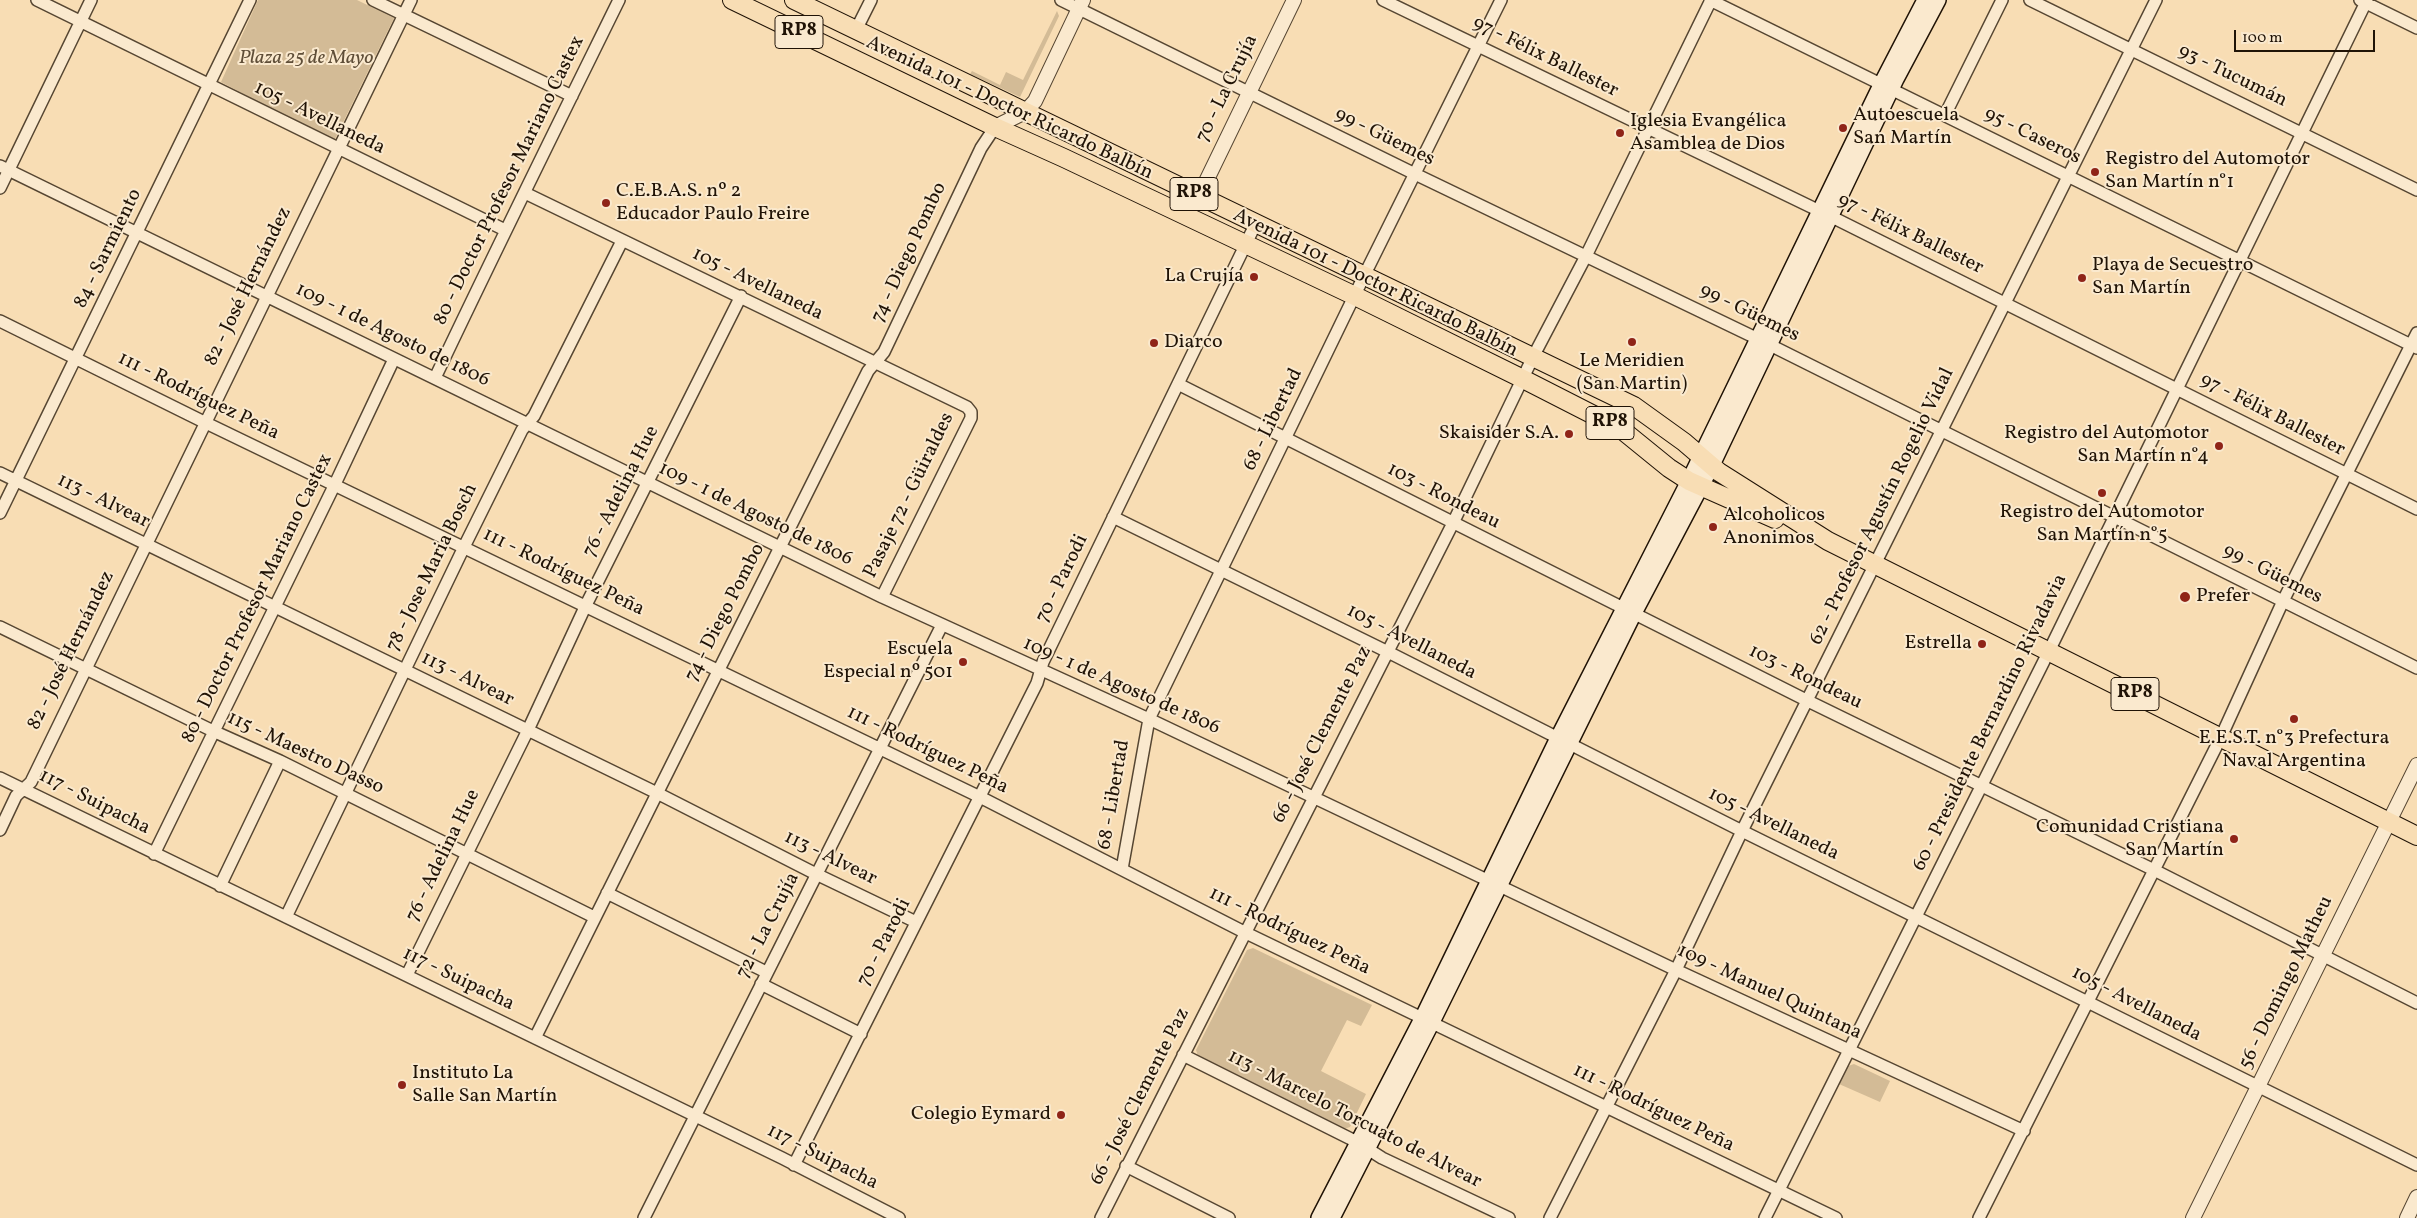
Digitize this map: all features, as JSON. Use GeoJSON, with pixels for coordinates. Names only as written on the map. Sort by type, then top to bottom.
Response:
{"type":"FeatureCollection","features":[{"type":"Feature","properties":{"kind":"main road","name":"Avenida 101 - Doctor Ricardo Balbín"},"geometry":{"type":"LineString","coordinates":[[732,0],[995,127],[1355,296],[1523,379],[1621,429],[1668,468],[1695,484],[1828,541],[2417,836]]}},
{"type":"Feature","properties":{"kind":"main road","name":"Avenida 101 - Doctor Ricardo Balbín"},"geometry":{"type":"LineString","coordinates":[[794,0],[1641,410],[1757,498],[1828,541]]}},
{"type":"Feature","properties":{"kind":"main road"},"geometry":{"type":"LineString","coordinates":[[1319,1218],[1362,1146],[1428,1020],[1564,741],[1695,484],[1887,86],[1925,0]]}},
{"type":"Feature","properties":{"kind":"main road"},"geometry":{"type":"LineString","coordinates":[[1887,86],[1938,0]]}},
{"type":"Feature","properties":{"kind":"main road"},"geometry":{"type":"LineString","coordinates":[[1332,1218],[1362,1146]]}},
{"type":"Feature","properties":{"kind":"street","name":"105 - Avellaneda"},"geometry":{"type":"LineString","coordinates":[[37,0],[505,230]]}},
{"type":"Feature","properties":{"kind":"street"},"geometry":{"type":"LineString","coordinates":[[0,188],[4,168],[91,0]]}},
{"type":"Feature","properties":{"kind":"street","name":"84 - Sarmiento"},"geometry":{"type":"LineString","coordinates":[[0,513],[250,0]]}},
{"type":"Feature","properties":{"kind":"street"},"geometry":{"type":"LineString","coordinates":[[373,0],[572,96]]}},
{"type":"Feature","properties":{"kind":"street","name":"82 - José Hernández"},"geometry":{"type":"LineString","coordinates":[[0,830],[16,796],[31,782],[145,543],[411,0]]}},
{"type":"Feature","properties":{"kind":"street","name":"80 - Doctor Profesor Mariano Castex"},"geometry":{"type":"LineString","coordinates":[[435,378],[505,230],[619,0]]}},
{"type":"Feature","properties":{"kind":"street"},"geometry":{"type":"LineString","coordinates":[[856,30],[871,0]]}},
{"type":"Feature","properties":{"kind":"street","name":"99 - Güemes"},"geometry":{"type":"LineString","coordinates":[[1060,0],[1081,4],[1249,93],[1763,342],[2417,668]]}},
{"type":"Feature","properties":{"kind":"street","name":"70 - La Crujía"},"geometry":{"type":"LineString","coordinates":[[1198,196],[1294,0]]}},
{"type":"Feature","properties":{"kind":"street","name":"97 - Félix Ballester"},"geometry":{"type":"LineString","coordinates":[[1383,0],[1826,214],[2417,509]]}},
{"type":"Feature","properties":{"kind":"street","name":"68 - Libertad"},"geometry":{"type":"LineString","coordinates":[[1122,869],[1150,719],[1364,276],[1501,0]]}},
{"type":"Feature","properties":{"kind":"street","name":"95 - Caseros"},"geometry":{"type":"LineString","coordinates":[[1711,0],[2414,347]]}},
{"type":"Feature","properties":{"kind":"street","name":"66 - José Clemente Paz"},"geometry":{"type":"LineString","coordinates":[[1103,1215],[1244,932],[1453,522],[1533,357],[1649,130],[1711,0]]}},
{"type":"Feature","properties":{"kind":"street"},"geometry":{"type":"LineString","coordinates":[[1945,115],[2002,0]]}},
{"type":"Feature","properties":{"kind":"street","name":"93 - Tucumán"},"geometry":{"type":"LineString","coordinates":[[2030,0],[2417,190]]}},
{"type":"Feature","properties":{"kind":"street","name":"62 - Profesor Agustín Rogelio Vidal"},"geometry":{"type":"LineString","coordinates":[[1550,1218],[1676,970],[1742,831],[2156,0]]}},
{"type":"Feature","properties":{"kind":"street"},"geometry":{"type":"LineString","coordinates":[[2364,1],[2417,28]]}},
{"type":"Feature","properties":{"kind":"street","name":"60 - Presidente Bernardino Rivadavia"},"geometry":{"type":"LineString","coordinates":[[1765,1218],[1982,786],[2178,389],[2364,1]]}},
{"type":"Feature","properties":{"kind":"street"},"geometry":{"type":"LineString","coordinates":[[995,127],[1025,112],[1035,101],[1081,4]]}},
{"type":"Feature","properties":{"kind":"street","name":"74 - Diego Pombo"},"geometry":{"type":"LineString","coordinates":[[535,1038],[594,916],[868,371],[884,352],[981,148],[995,127]]}},
{"type":"Feature","properties":{"kind":"street","name":"109 - 1 de Agosto de 1806"},"geometry":{"type":"LineString","coordinates":[[4,168],[942,626],[1150,719],[1494,884]]}},
{"type":"Feature","properties":{"kind":"street","name":"105 - Avellaneda"},"geometry":{"type":"LineString","coordinates":[[525,193],[741,296],[875,364],[967,407],[971,412]]}},
{"type":"Feature","properties":{"kind":"street","name":"70 - Parodi"},"geometry":{"type":"LineString","coordinates":[[794,1165],[1037,683],[1113,517],[1256,223]]}},
{"type":"Feature","properties":{"kind":"street","name":"78 - Jose Maria Bosch"},"geometry":{"type":"LineString","coordinates":[[286,917],[464,546],[522,430],[534,416],[622,240]]}},
{"type":"Feature","properties":{"kind":"street","name":"76 - Adelina Hue"},"geometry":{"type":"LineString","coordinates":[[407,976],[528,730],[586,605],[741,296]]}},
{"type":"Feature","properties":{"kind":"street","name":"111 - Rodríguez Peña"},"geometry":{"type":"LineString","coordinates":[[0,321],[204,422],[980,797],[1244,932],[1836,1218]]}},
{"type":"Feature","properties":{"kind":"street"},"geometry":{"type":"LineString","coordinates":[[1979,1218],[2221,737],[2283,602],[2347,474],[2414,347],[2417,333]]}},
{"type":"Feature","properties":{"kind":"street","name":"80 - Doctor Profesor Mariano Castex"},"geometry":{"type":"LineString","coordinates":[[154,854],[394,359]]}},
{"type":"Feature","properties":{"kind":"street","name":"103 - Rondeau"},"geometry":{"type":"LineString","coordinates":[[1178,384],[1808,701],[2154,870],[2417,1003]]}},
{"type":"Feature","properties":{"kind":"street","name":"Pasaje 72 - Güiraldes"},"geometry":{"type":"LineString","coordinates":[[882,597],[971,418],[971,412]]}},
{"type":"Feature","properties":{"kind":"street","name":"113 - Alvear"},"geometry":{"type":"LineString","coordinates":[[0,474],[657,792],[816,874],[916,922]]}},
{"type":"Feature","properties":{"kind":"street","name":"105 - Avellaneda"},"geometry":{"type":"LineString","coordinates":[[1113,517],[2417,1165]]}},
{"type":"Feature","properties":{"kind":"street","name":"72 - La Crujía"},"geometry":{"type":"LineString","coordinates":[[644,1218],[878,748],[942,626]]}},
{"type":"Feature","properties":{"kind":"street","name":"115 - Maestro Dasso"},"geometry":{"type":"LineString","coordinates":[[0,627],[213,731],[280,761],[594,916]]}},
{"type":"Feature","properties":{"kind":"street"},"geometry":{"type":"LineString","coordinates":[[220,886],[280,761]]}},
{"type":"Feature","properties":{"kind":"street","name":"56 - Domingo Matheu"},"geometry":{"type":"LineString","coordinates":[[2198,1217],[2258,1087],[2417,765]]}},
{"type":"Feature","properties":{"kind":"street","name":"117 - Suipacha"},"geometry":{"type":"LineString","coordinates":[[0,778],[535,1038],[899,1218]]}},
{"type":"Feature","properties":{"kind":"street","name":"109 - Manuel Quintana"},"geometry":{"type":"LineString","coordinates":[[1494,884],[2024,1131]]}},
{"type":"Feature","properties":{"kind":"street"},"geometry":{"type":"LineString","coordinates":[[607,893],[766,972]]}},
{"type":"Feature","properties":{"kind":"street"},"geometry":{"type":"LineString","coordinates":[[761,984],[861,1034]]}},
{"type":"Feature","properties":{"kind":"street","name":"113 - Marcelo Torcuato de Alvear"},"geometry":{"type":"LineString","coordinates":[[1183,1055],[1382,1158],[1509,1218]]}},
{"type":"Feature","properties":{"kind":"street"},"geometry":{"type":"LineString","coordinates":[[1126,1166],[1229,1218]]}},
{"type":"Feature","properties":{"kind":"street"},"geometry":{"type":"LineString","coordinates":[[2407,1218],[2417,1197]]}},
{"type":"Feature","properties":{"kind":"street"},"geometry":{"type":"LineString","coordinates":[[1103,1215],[1115,1218]]}},
{"type":"Feature","properties":{"kind":"green space","name":"Plaza 25 de Mayo"},"geometry":{"type":"Polygon","coordinates":[[[258,0],[357,0],[394,18],[334,141],[221,82],[258,0]]]}},
{"type":"Feature","properties":{"kind":"green space"},"geometry":{"type":"Polygon","coordinates":[[[1057,11],[1059,16],[1020,97],[970,74],[972,71],[1000,85],[1006,72],[1023,80],[1057,11]]]}},
{"type":"Feature","properties":{"kind":"green space"},"geometry":{"type":"Polygon","coordinates":[[[1253,948],[1372,1005],[1361,1026],[1347,1020],[1321,1071],[1366,1094],[1350,1127],[1344,1129],[1198,1056],[1196,1050],[1247,950],[1253,948]]]}},
{"type":"Feature","properties":{"kind":"green space"},"geometry":{"type":"Polygon","coordinates":[[[1854,1064],[1890,1081],[1880,1102],[1839,1084],[1848,1066],[1854,1064]]]}},
{"type":"Feature","properties":{"kind":"place","name":"Autoescuela San Martín"},"geometry":{"type":"Point","coordinates":[1843,128]}},
{"type":"Feature","properties":{"kind":"place","name":"Iglesia Evangélica Asamblea de Dios"},"geometry":{"type":"Point","coordinates":[1620,133]}},
{"type":"Feature","properties":{"kind":"place","name":"Registro del Automotor San Martín n°1"},"geometry":{"type":"Point","coordinates":[2095,172]}},
{"type":"Feature","properties":{"kind":"place","name":"C.E.B.A.S. nº 2 Educador Paulo Freire"},"geometry":{"type":"Point","coordinates":[606,203]}},
{"type":"Feature","properties":{"kind":"place","name":"La Crujía"},"geometry":{"type":"Point","coordinates":[1254,277]}},
{"type":"Feature","properties":{"kind":"place","name":"Playa de Secuestro San Martín"},"geometry":{"type":"Point","coordinates":[2082,278]}},
{"type":"Feature","properties":{"kind":"place","name":"Le Meridien (San Martin)"},"geometry":{"type":"Point","coordinates":[1632,342]}},
{"type":"Feature","properties":{"kind":"place","name":"Diarco"},"geometry":{"type":"Point","coordinates":[1154,343]}},
{"type":"Feature","properties":{"kind":"place","name":"Skaisider S.A."},"geometry":{"type":"Point","coordinates":[1569,434]}},
{"type":"Feature","properties":{"kind":"place","name":"Registro del Automotor San Martín n°4"},"geometry":{"type":"Point","coordinates":[2219,446]}},
{"type":"Feature","properties":{"kind":"place","name":"Registro del Automotor San Martín n°5"},"geometry":{"type":"Point","coordinates":[2102,493]}},
{"type":"Feature","properties":{"kind":"place","name":"Alcoholicos Anonimos"},"geometry":{"type":"Point","coordinates":[1713,527]}},
{"type":"Feature","properties":{"kind":"place","name":"Prefer"},"geometry":{"type":"Point","coordinates":[2185,597]}},
{"type":"Feature","properties":{"kind":"place","name":"Estrella"},"geometry":{"type":"Point","coordinates":[1982,644]}},
{"type":"Feature","properties":{"kind":"place","name":"Escuela Especial nº 501"},"geometry":{"type":"Point","coordinates":[963,662]}},
{"type":"Feature","properties":{"kind":"place","name":"E.E.S.T. n°3 Prefectura Naval Argentina"},"geometry":{"type":"Point","coordinates":[2294,719]}},
{"type":"Feature","properties":{"kind":"place","name":"Comunidad Cristiana San Martín"},"geometry":{"type":"Point","coordinates":[2234,839]}},
{"type":"Feature","properties":{"kind":"place","name":"Instituto La Salle San Martín"},"geometry":{"type":"Point","coordinates":[402,1085]}},
{"type":"Feature","properties":{"kind":"place","name":"Colegio Eymard"},"geometry":{"type":"Point","coordinates":[1061,1115]}}]}
